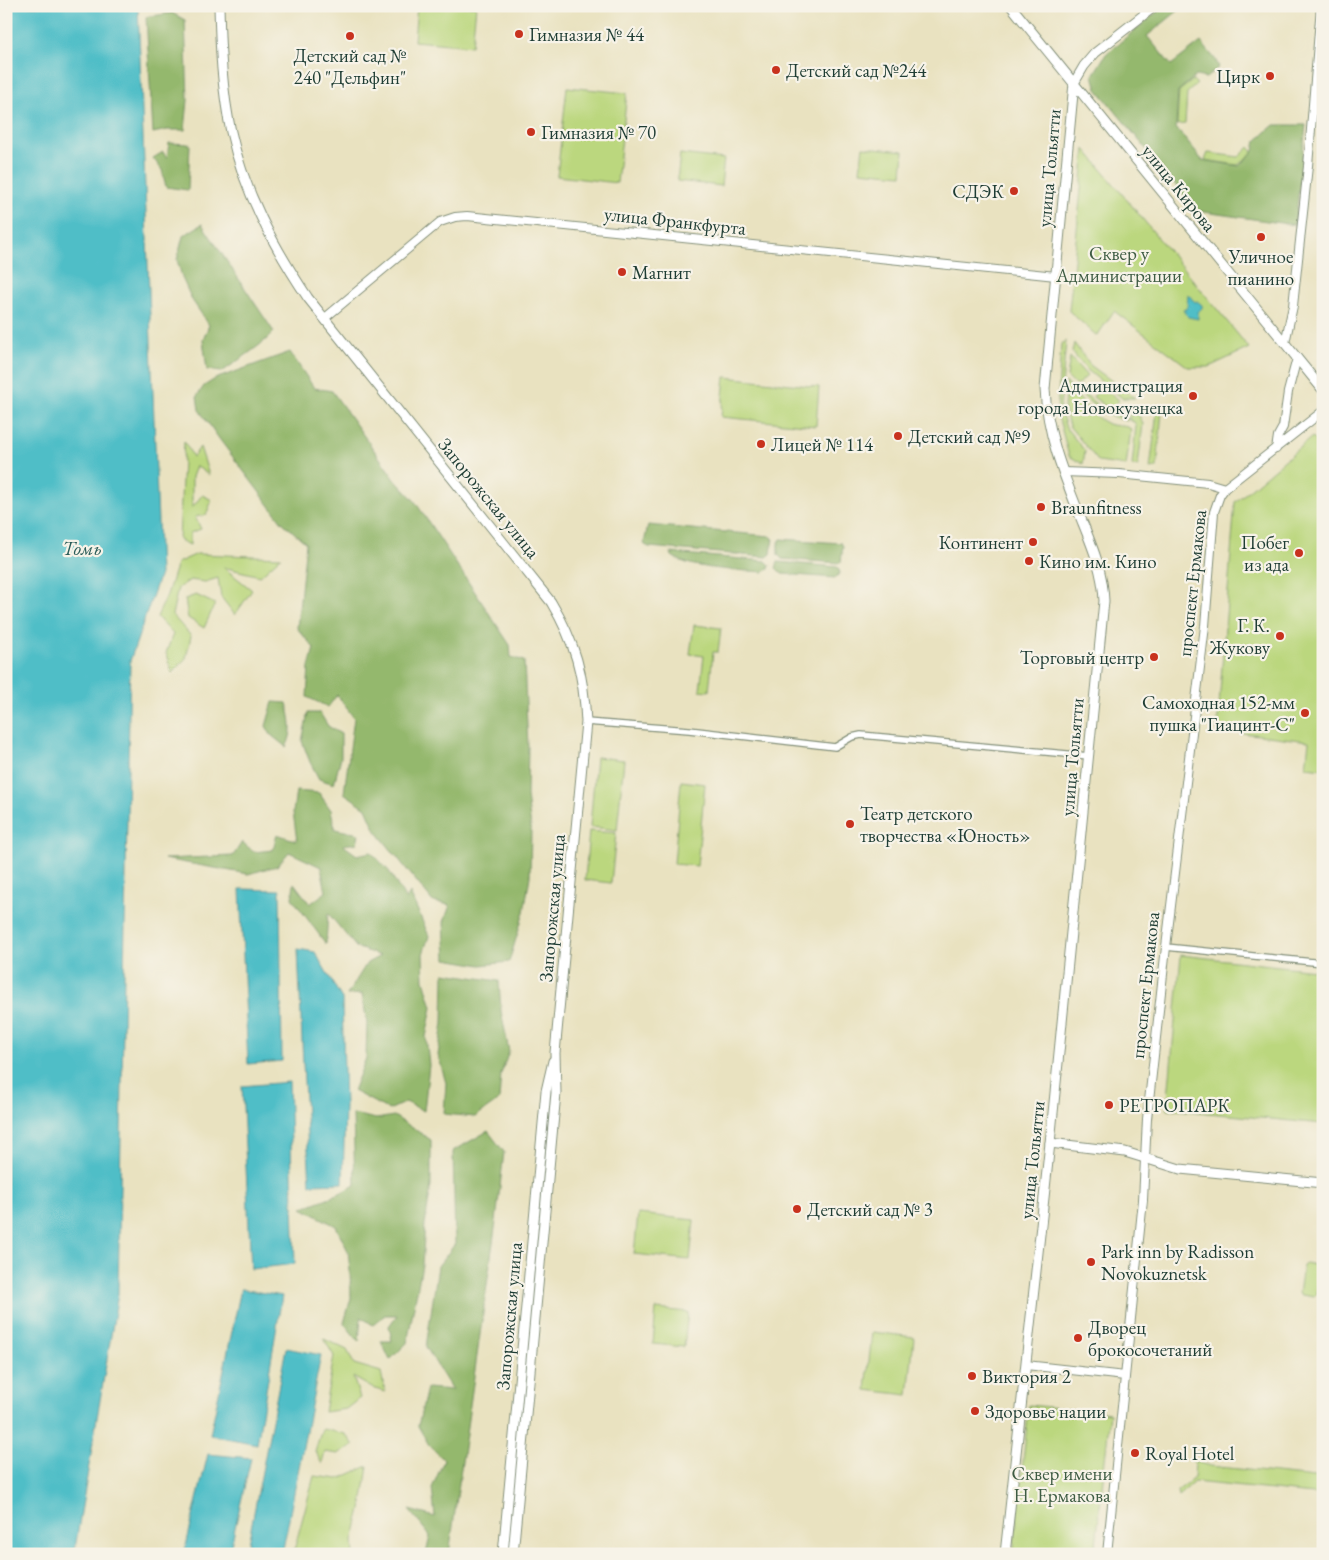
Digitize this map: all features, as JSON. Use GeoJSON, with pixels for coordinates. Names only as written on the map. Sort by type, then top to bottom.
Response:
{"type":"FeatureCollection","features":[{"type":"Feature","properties":{"kind":"main road","name":"Запорожская улица"},"geometry":{"type":"LineString","coordinates":[[219,6],[225,97],[231,134],[245,179],[264,225],[308,298],[551,602],[565,625],[576,653],[583,685],[586,722],[555,1053],[556,1093],[513,1554]]}},
{"type":"Feature","properties":{"kind":"main road","name":"улица Кирова"},"geometry":{"type":"LineString","coordinates":[[1011,6],[1323,390]]}},
{"type":"Feature","properties":{"kind":"main road","name":"улица Тольятти"},"geometry":{"type":"LineString","coordinates":[[1005,1554],[1050,1143],[1104,601],[1104,584],[1098,560],[1063,472],[1051,434],[1046,404],[1074,83],[1084,66],[1095,53],[1155,6]]}},
{"type":"Feature","properties":{"kind":"main road","name":"Запорожская улица"},"geometry":{"type":"LineString","coordinates":[[503,1554],[546,1091],[555,1053]]}},
{"type":"Feature","properties":{"kind":"main road"},"geometry":{"type":"LineString","coordinates":[[1050,1143],[1125,1152],[1180,1169],[1323,1183]]}},
{"type":"Feature","properties":{"kind":"street"},"geometry":{"type":"LineString","coordinates":[[1285,343],[1293,306],[1322,6]]}},
{"type":"Feature","properties":{"kind":"street","name":"улица Франкфурта"},"geometry":{"type":"LineString","coordinates":[[325,318],[440,222],[455,217],[467,216],[1056,276]]}},
{"type":"Feature","properties":{"kind":"street"},"geometry":{"type":"LineString","coordinates":[[1276,448],[1278,436],[1283,427],[1288,392],[1297,358]]}},
{"type":"Feature","properties":{"kind":"street","name":"проспект Ермакова"},"geometry":{"type":"LineString","coordinates":[[1107,1554],[1146,1160],[1147,1119],[1205,626],[1214,512],[1220,495],[1225,488],[1323,411]]}},
{"type":"Feature","properties":{"kind":"street"},"geometry":{"type":"LineString","coordinates":[[1063,472],[1119,474],[1208,483],[1225,488]]}},
{"type":"Feature","properties":{"kind":"street"},"geometry":{"type":"LineString","coordinates":[[586,722],[688,730],[835,747],[852,737],[861,736],[1089,756]]}},
{"type":"Feature","properties":{"kind":"street"},"geometry":{"type":"LineString","coordinates":[[1166,948],[1323,963]]}},
{"type":"Feature","properties":{"kind":"street"},"geometry":{"type":"LineString","coordinates":[[1026,1365],[1125,1376]]}},
{"type":"Feature","properties":{"kind":"green space"},"geometry":{"type":"Polygon","coordinates":[[[417,6],[476,6],[472,46],[414,41],[417,6]]]}},
{"type":"Feature","properties":{"kind":"green space"},"geometry":{"type":"Polygon","coordinates":[[[1164,6],[1184,6],[1147,36],[1171,65],[1201,42],[1219,67],[1206,78],[1196,76],[1178,91],[1176,128],[1202,160],[1239,166],[1254,151],[1256,141],[1274,125],[1306,125],[1295,225],[1197,211],[1097,89],[1093,75],[1106,54],[1164,6]]]}},
{"type":"Feature","properties":{"kind":"green space"},"geometry":{"type":"Polygon","coordinates":[[[172,13],[185,20],[188,100],[185,130],[167,130],[153,133],[146,17],[172,13]]]}},
{"type":"Feature","properties":{"kind":"green space"},"geometry":{"type":"Polygon","coordinates":[[[1193,80],[1197,84],[1187,93],[1185,124],[1177,125],[1179,91],[1193,80]]]}},
{"type":"Feature","properties":{"kind":"green space"},"geometry":{"type":"Polygon","coordinates":[[[567,87],[627,93],[617,183],[557,176],[567,87]]]}},
{"type":"Feature","properties":{"kind":"green space"},"geometry":{"type":"Polygon","coordinates":[[[169,143],[190,144],[188,190],[166,187],[162,170],[153,158],[163,152],[167,158],[169,143]]]}},
{"type":"Feature","properties":{"kind":"green space"},"geometry":{"type":"Polygon","coordinates":[[[863,147],[904,151],[902,175],[860,171],[863,147]]]}},
{"type":"Feature","properties":{"kind":"green space"},"geometry":{"type":"Polygon","coordinates":[[[1249,147],[1253,152],[1238,165],[1205,160],[1208,153],[1239,157],[1249,147]]]}},
{"type":"Feature","properties":{"kind":"green space","name":"Сквер у Администрации"},"geometry":{"type":"Polygon","coordinates":[[[1085,149],[1249,348],[1209,367],[1188,367],[1114,311],[1097,336],[1069,311],[1085,149]]]}},
{"type":"Feature","properties":{"kind":"green space"},"geometry":{"type":"Polygon","coordinates":[[[680,154],[724,159],[721,186],[677,181],[680,154]]]}},
{"type":"Feature","properties":{"kind":"green space"},"geometry":{"type":"Polygon","coordinates":[[[202,224],[274,332],[222,372],[207,370],[203,340],[209,325],[192,300],[177,260],[183,236],[202,224]]]}},
{"type":"Feature","properties":{"kind":"green space"},"geometry":{"type":"Polygon","coordinates":[[[1066,341],[1060,408],[1066,428],[1085,451],[1083,464],[1069,456],[1057,412],[1061,344],[1066,341]]]}},
{"type":"Feature","properties":{"kind":"green space"},"geometry":{"type":"Polygon","coordinates":[[[1074,343],[1090,365],[1135,398],[1122,398],[1086,369],[1072,352],[1074,343]]]}},
{"type":"Feature","properties":{"kind":"green space"},"geometry":{"type":"Polygon","coordinates":[[[290,352],[314,388],[332,391],[396,481],[414,500],[510,645],[511,657],[524,661],[528,747],[527,796],[531,828],[530,876],[524,912],[509,962],[481,965],[446,959],[444,922],[450,905],[433,902],[376,831],[366,808],[344,793],[354,718],[337,695],[328,707],[307,697],[309,667],[314,648],[297,628],[306,543],[282,522],[199,410],[197,396],[204,386],[215,379],[290,352]]]}},
{"type":"Feature","properties":{"kind":"green space"},"geometry":{"type":"Polygon","coordinates":[[[1070,357],[1087,376],[1076,386],[1067,377],[1070,357]]]}},
{"type":"Feature","properties":{"kind":"green space"},"geometry":{"type":"Polygon","coordinates":[[[725,377],[819,387],[816,426],[721,417],[725,377]]]}},
{"type":"Feature","properties":{"kind":"green space"},"geometry":{"type":"Polygon","coordinates":[[[1066,382],[1085,405],[1102,421],[1131,429],[1126,466],[1099,462],[1069,426],[1064,408],[1066,382]]]}},
{"type":"Feature","properties":{"kind":"green space"},"geometry":{"type":"Polygon","coordinates":[[[1101,386],[1119,400],[1111,410],[1093,397],[1101,386]]]}},
{"type":"Feature","properties":{"kind":"green space"},"geometry":{"type":"Polygon","coordinates":[[[1079,387],[1100,407],[1113,414],[1128,418],[1127,421],[1099,410],[1082,395],[1077,389],[1079,387]]]}},
{"type":"Feature","properties":{"kind":"green space"},"geometry":{"type":"Polygon","coordinates":[[[1131,408],[1137,411],[1143,424],[1138,466],[1132,466],[1136,425],[1129,420],[1131,408]]]}},
{"type":"Feature","properties":{"kind":"green space"},"geometry":{"type":"Polygon","coordinates":[[[1162,410],[1157,468],[1150,469],[1157,412],[1162,410]]]}},
{"type":"Feature","properties":{"kind":"green space"},"geometry":{"type":"Polygon","coordinates":[[[1312,437],[1323,450],[1323,769],[1306,767],[1309,741],[1217,730],[1235,502],[1312,437]]]}},
{"type":"Feature","properties":{"kind":"green space"},"geometry":{"type":"Polygon","coordinates":[[[184,441],[193,457],[200,447],[209,475],[196,466],[192,477],[192,508],[202,495],[212,500],[206,515],[195,517],[201,529],[190,533],[190,545],[179,540],[184,441]]]}},
{"type":"Feature","properties":{"kind":"green space"},"geometry":{"type":"Polygon","coordinates":[[[648,525],[770,536],[773,538],[771,554],[767,557],[649,547],[644,543],[648,525]]]}},
{"type":"Feature","properties":{"kind":"green space"},"geometry":{"type":"Polygon","coordinates":[[[781,539],[841,543],[843,546],[841,562],[782,559],[778,555],[778,544],[781,539]]]}},
{"type":"Feature","properties":{"kind":"green space"},"geometry":{"type":"Polygon","coordinates":[[[671,553],[766,561],[770,565],[769,569],[764,572],[703,567],[680,561],[672,556],[671,553]]]}},
{"type":"Feature","properties":{"kind":"green space"},"geometry":{"type":"Polygon","coordinates":[[[197,554],[281,557],[260,576],[223,567],[252,590],[235,615],[221,597],[218,578],[205,582],[190,580],[178,588],[172,615],[191,636],[186,658],[172,673],[166,653],[173,634],[157,617],[167,595],[177,563],[197,554]]]}},
{"type":"Feature","properties":{"kind":"green space"},"geometry":{"type":"Polygon","coordinates":[[[778,562],[837,567],[840,572],[836,578],[782,574],[776,568],[778,562]]]}},
{"type":"Feature","properties":{"kind":"green space"},"geometry":{"type":"Polygon","coordinates":[[[196,595],[215,604],[204,628],[188,618],[185,599],[196,595]]]}},
{"type":"Feature","properties":{"kind":"green space"},"geometry":{"type":"Polygon","coordinates":[[[694,625],[721,628],[718,652],[713,652],[709,691],[700,690],[704,656],[690,654],[694,625]]]}},
{"type":"Feature","properties":{"kind":"green space"},"geometry":{"type":"Polygon","coordinates":[[[273,702],[287,703],[291,720],[291,731],[286,747],[271,735],[266,726],[273,702]]]}},
{"type":"Feature","properties":{"kind":"green space"},"geometry":{"type":"Polygon","coordinates":[[[308,713],[320,713],[328,726],[341,734],[341,757],[334,784],[319,779],[302,741],[308,713]]]}},
{"type":"Feature","properties":{"kind":"green space"},"geometry":{"type":"Polygon","coordinates":[[[596,757],[624,760],[617,830],[590,827],[596,757]]]}},
{"type":"Feature","properties":{"kind":"green space"},"geometry":{"type":"Polygon","coordinates":[[[681,781],[705,784],[697,866],[674,864],[681,781]]]}},
{"type":"Feature","properties":{"kind":"green space"},"geometry":{"type":"Polygon","coordinates":[[[296,791],[319,793],[331,810],[335,829],[359,834],[357,843],[343,845],[357,855],[371,852],[389,871],[406,900],[410,893],[429,936],[423,954],[424,980],[432,1007],[426,1037],[429,1065],[424,1111],[406,1102],[389,1110],[353,1091],[366,1058],[367,1023],[362,994],[347,995],[367,963],[380,956],[356,947],[328,913],[326,944],[292,898],[294,883],[310,904],[326,892],[321,867],[289,852],[277,866],[248,874],[164,859],[233,856],[242,842],[254,852],[273,850],[277,834],[297,841],[293,812],[296,791]]]}},
{"type":"Feature","properties":{"kind":"green space"},"geometry":{"type":"Polygon","coordinates":[[[589,831],[616,833],[611,883],[585,880],[589,831]]]}},
{"type":"Feature","properties":{"kind":"green space"},"geometry":{"type":"Polygon","coordinates":[[[1181,955],[1323,971],[1323,1124],[1167,1109],[1181,955]]]}},
{"type":"Feature","properties":{"kind":"green space"},"geometry":{"type":"Polygon","coordinates":[[[444,973],[499,981],[501,1011],[509,1051],[501,1074],[499,1100],[475,1117],[444,1114],[446,1083],[438,1055],[443,1023],[444,973]]]}},
{"type":"Feature","properties":{"kind":"green space"},"geometry":{"type":"Polygon","coordinates":[[[353,1114],[376,1119],[394,1116],[431,1140],[431,1186],[425,1224],[422,1265],[407,1343],[390,1360],[381,1341],[392,1341],[389,1326],[397,1315],[385,1315],[373,1325],[361,1317],[359,1342],[344,1323],[351,1298],[348,1251],[336,1226],[302,1208],[355,1185],[353,1114]]]}},
{"type":"Feature","properties":{"kind":"green space"},"geometry":{"type":"Polygon","coordinates":[[[488,1131],[504,1152],[449,1554],[426,1554],[430,1536],[409,1510],[435,1517],[432,1488],[444,1460],[429,1445],[418,1426],[427,1388],[452,1390],[426,1347],[438,1266],[455,1244],[453,1151],[488,1131]]]}},
{"type":"Feature","properties":{"kind":"green space"},"geometry":{"type":"Polygon","coordinates":[[[638,1214],[694,1220],[690,1260],[634,1254],[638,1214]]]}},
{"type":"Feature","properties":{"kind":"green space"},"geometry":{"type":"Polygon","coordinates":[[[1306,1263],[1321,1268],[1317,1294],[1314,1297],[1299,1293],[1303,1266],[1306,1263]]]}},
{"type":"Feature","properties":{"kind":"green space"},"geometry":{"type":"Polygon","coordinates":[[[656,1309],[688,1312],[684,1347],[653,1344],[656,1309]]]}},
{"type":"Feature","properties":{"kind":"green space"},"geometry":{"type":"Polygon","coordinates":[[[872,1332],[914,1337],[908,1395],[866,1390],[872,1332]]]}},
{"type":"Feature","properties":{"kind":"green space"},"geometry":{"type":"Polygon","coordinates":[[[324,1339],[347,1350],[354,1364],[381,1372],[385,1392],[372,1388],[353,1377],[360,1398],[346,1409],[324,1412],[334,1356],[324,1339]]]}},
{"type":"Feature","properties":{"kind":"green space","name":"Сквер имени Н. Ермакова"},"geometry":{"type":"Polygon","coordinates":[[[1029,1405],[1110,1413],[1095,1554],[1013,1554],[1029,1405]]]}},
{"type":"Feature","properties":{"kind":"green space"},"geometry":{"type":"Polygon","coordinates":[[[322,1429],[345,1434],[354,1445],[338,1454],[325,1452],[322,1464],[315,1451],[322,1429]]]}},
{"type":"Feature","properties":{"kind":"green space"},"geometry":{"type":"Polygon","coordinates":[[[1191,1458],[1196,1462],[1210,1466],[1323,1478],[1323,1495],[1194,1482],[1178,1496],[1177,1491],[1194,1478],[1195,1464],[1191,1458]]]}},
{"type":"Feature","properties":{"kind":"green space"},"geometry":{"type":"Polygon","coordinates":[[[368,1466],[362,1505],[353,1541],[354,1554],[293,1554],[314,1476],[339,1479],[368,1466]]]}},
{"type":"Feature","properties":{"kind":"water","name":"Томь"},"geometry":{"type":"Polygon","coordinates":[[[6,6],[138,6],[160,574],[130,661],[118,1294],[74,1554],[6,1554],[6,6]]]}},
{"type":"Feature","properties":{"kind":"water"},"geometry":{"type":"Polygon","coordinates":[[[1188,294],[1195,302],[1197,301],[1202,305],[1198,312],[1198,319],[1188,317],[1183,309],[1187,308],[1188,294]]]}},
{"type":"Feature","properties":{"kind":"water"},"geometry":{"type":"Polygon","coordinates":[[[240,889],[280,890],[282,1061],[248,1064],[240,889]]]}},
{"type":"Feature","properties":{"kind":"water"},"geometry":{"type":"Polygon","coordinates":[[[298,949],[315,952],[342,999],[345,1106],[343,1183],[310,1184],[298,949]]]}},
{"type":"Feature","properties":{"kind":"water"},"geometry":{"type":"Polygon","coordinates":[[[289,1082],[295,1264],[251,1269],[242,1086],[289,1082]]]}},
{"type":"Feature","properties":{"kind":"water"},"geometry":{"type":"Polygon","coordinates":[[[241,1289],[282,1296],[257,1444],[210,1435],[241,1289]]]}},
{"type":"Feature","properties":{"kind":"water"},"geometry":{"type":"Polygon","coordinates":[[[286,1348],[321,1355],[282,1554],[246,1554],[286,1348]]]}},
{"type":"Feature","properties":{"kind":"water"},"geometry":{"type":"Polygon","coordinates":[[[208,1454],[251,1458],[229,1554],[184,1554],[208,1454]]]}},
{"type":"Feature","properties":{"kind":"place","name":"Гимназия № 44"},"geometry":{"type":"Point","coordinates":[519,34]}},
{"type":"Feature","properties":{"kind":"place","name":"Детский сад № 240 \"Дельфин\""},"geometry":{"type":"Point","coordinates":[350,36]}},
{"type":"Feature","properties":{"kind":"place","name":"Детский сад №244"},"geometry":{"type":"Point","coordinates":[776,70]}},
{"type":"Feature","properties":{"kind":"place","name":"Цирк"},"geometry":{"type":"Point","coordinates":[1270,76]}},
{"type":"Feature","properties":{"kind":"place","name":"Гимназия № 70"},"geometry":{"type":"Point","coordinates":[531,132]}},
{"type":"Feature","properties":{"kind":"place","name":"СДЭК"},"geometry":{"type":"Point","coordinates":[1014,191]}},
{"type":"Feature","properties":{"kind":"place","name":"Уличное пианино"},"geometry":{"type":"Point","coordinates":[1261,237]}},
{"type":"Feature","properties":{"kind":"place","name":"Магнит"},"geometry":{"type":"Point","coordinates":[622,272]}},
{"type":"Feature","properties":{"kind":"place","name":"Администрация города Новокузнецка"},"geometry":{"type":"Point","coordinates":[1193,396]}},
{"type":"Feature","properties":{"kind":"place","name":"Детский сад №9"},"geometry":{"type":"Point","coordinates":[898,436]}},
{"type":"Feature","properties":{"kind":"place","name":"Лицей № 114"},"geometry":{"type":"Point","coordinates":[761,444]}},
{"type":"Feature","properties":{"kind":"place","name":"Braunfitness"},"geometry":{"type":"Point","coordinates":[1041,507]}},
{"type":"Feature","properties":{"kind":"place","name":"Континент"},"geometry":{"type":"Point","coordinates":[1033,542]}},
{"type":"Feature","properties":{"kind":"place","name":"Побег из ада"},"geometry":{"type":"Point","coordinates":[1299,553]}},
{"type":"Feature","properties":{"kind":"place","name":"Кино им. Кино"},"geometry":{"type":"Point","coordinates":[1029,561]}},
{"type":"Feature","properties":{"kind":"place","name":"Г. К. Жукову"},"geometry":{"type":"Point","coordinates":[1280,636]}},
{"type":"Feature","properties":{"kind":"place","name":"Торговый центр"},"geometry":{"type":"Point","coordinates":[1154,657]}},
{"type":"Feature","properties":{"kind":"place","name":"Самоходная 152-мм пушка \"Гиацинт-С\""},"geometry":{"type":"Point","coordinates":[1305,713]}},
{"type":"Feature","properties":{"kind":"place","name":"Театр детского творчества «Юность»"},"geometry":{"type":"Point","coordinates":[850,824]}},
{"type":"Feature","properties":{"kind":"place","name":"РЕТРОПАРК"},"geometry":{"type":"Point","coordinates":[1109,1105]}},
{"type":"Feature","properties":{"kind":"place","name":"Детский сад № 3"},"geometry":{"type":"Point","coordinates":[797,1209]}},
{"type":"Feature","properties":{"kind":"place","name":"Park inn by Radisson Novokuznetsk"},"geometry":{"type":"Point","coordinates":[1091,1262]}},
{"type":"Feature","properties":{"kind":"place","name":"Дворец брокосочетаний"},"geometry":{"type":"Point","coordinates":[1078,1338]}},
{"type":"Feature","properties":{"kind":"place","name":"Виктория 2"},"geometry":{"type":"Point","coordinates":[972,1376]}},
{"type":"Feature","properties":{"kind":"place","name":"Здоровье нации"},"geometry":{"type":"Point","coordinates":[975,1411]}},
{"type":"Feature","properties":{"kind":"place","name":"Royal Hotel"},"geometry":{"type":"Point","coordinates":[1135,1453]}}]}
